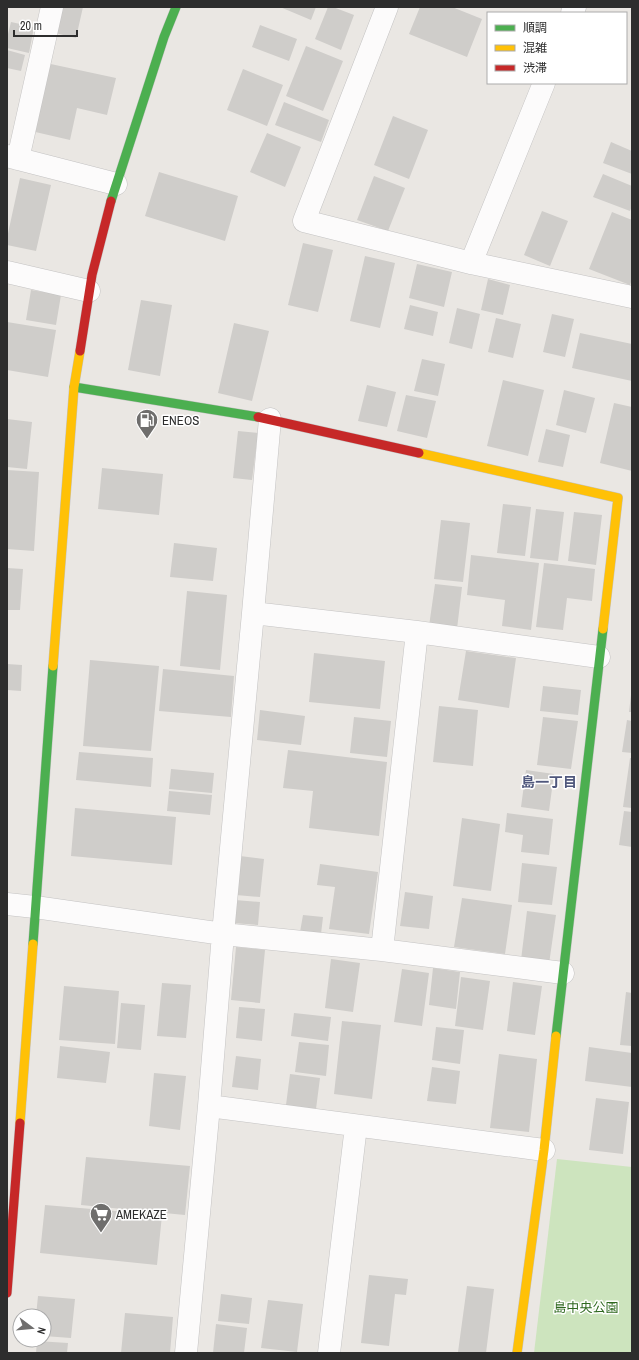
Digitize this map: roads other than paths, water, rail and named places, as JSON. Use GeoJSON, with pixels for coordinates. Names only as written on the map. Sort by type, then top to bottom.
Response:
{"type":"FeatureCollection","features":[{"type":"Feature","properties":{"kind":"street"},"geometry":{"type":"LineString","coordinates":[[52,7],[13,157],[116,184]]}},
{"type":"Feature","properties":{"kind":"street"},"geometry":{"type":"LineString","coordinates":[[7,1293],[74,387],[92,275],[116,184],[164,37],[176,7]]}},
{"type":"Feature","properties":{"kind":"street"},"geometry":{"type":"LineString","coordinates":[[387,7],[304,221],[471,262],[632,297]]}},
{"type":"Feature","properties":{"kind":"street"},"geometry":{"type":"LineString","coordinates":[[471,262],[544,84]]}},
{"type":"Feature","properties":{"kind":"street"},"geometry":{"type":"LineString","coordinates":[[7,272],[90,291]]}},
{"type":"Feature","properties":{"kind":"street"},"geometry":{"type":"LineString","coordinates":[[74,387],[270,419],[618,498],[544,1150],[517,1353]]}},
{"type":"Feature","properties":{"kind":"street"},"geometry":{"type":"LineString","coordinates":[[186,1353],[270,419]]}},
{"type":"Feature","properties":{"kind":"street"},"geometry":{"type":"LineString","coordinates":[[253,613],[418,632],[599,657]]}},
{"type":"Feature","properties":{"kind":"street"},"geometry":{"type":"LineString","coordinates":[[382,950],[418,632]]}},
{"type":"Feature","properties":{"kind":"street"},"geometry":{"type":"LineString","coordinates":[[7,904],[223,934],[382,950],[563,973]]}},
{"type":"Feature","properties":{"kind":"street"},"geometry":{"type":"LineString","coordinates":[[209,1106],[544,1150]]}},
{"type":"Feature","properties":{"kind":"street"},"geometry":{"type":"LineString","coordinates":[[328,1353],[356,1126]]}},
{"type":"Feature","properties":{"kind":"place","name":"ENEOS"},"geometry":{"type":"Point","coordinates":[147,440]}},
{"type":"Feature","properties":{"kind":"place","name":"AMEKAZE"},"geometry":{"type":"Point","coordinates":[101,1234]}},
{"type":"Feature","properties":{"kind":"district","name":"島一丁目"},"geometry":{"type":"Point","coordinates":[549,782]}},
{"type":"Feature","properties":{"kind":"park label","name":"島中央公園"},"geometry":{"type":"Point","coordinates":[586,1307]}}]}
